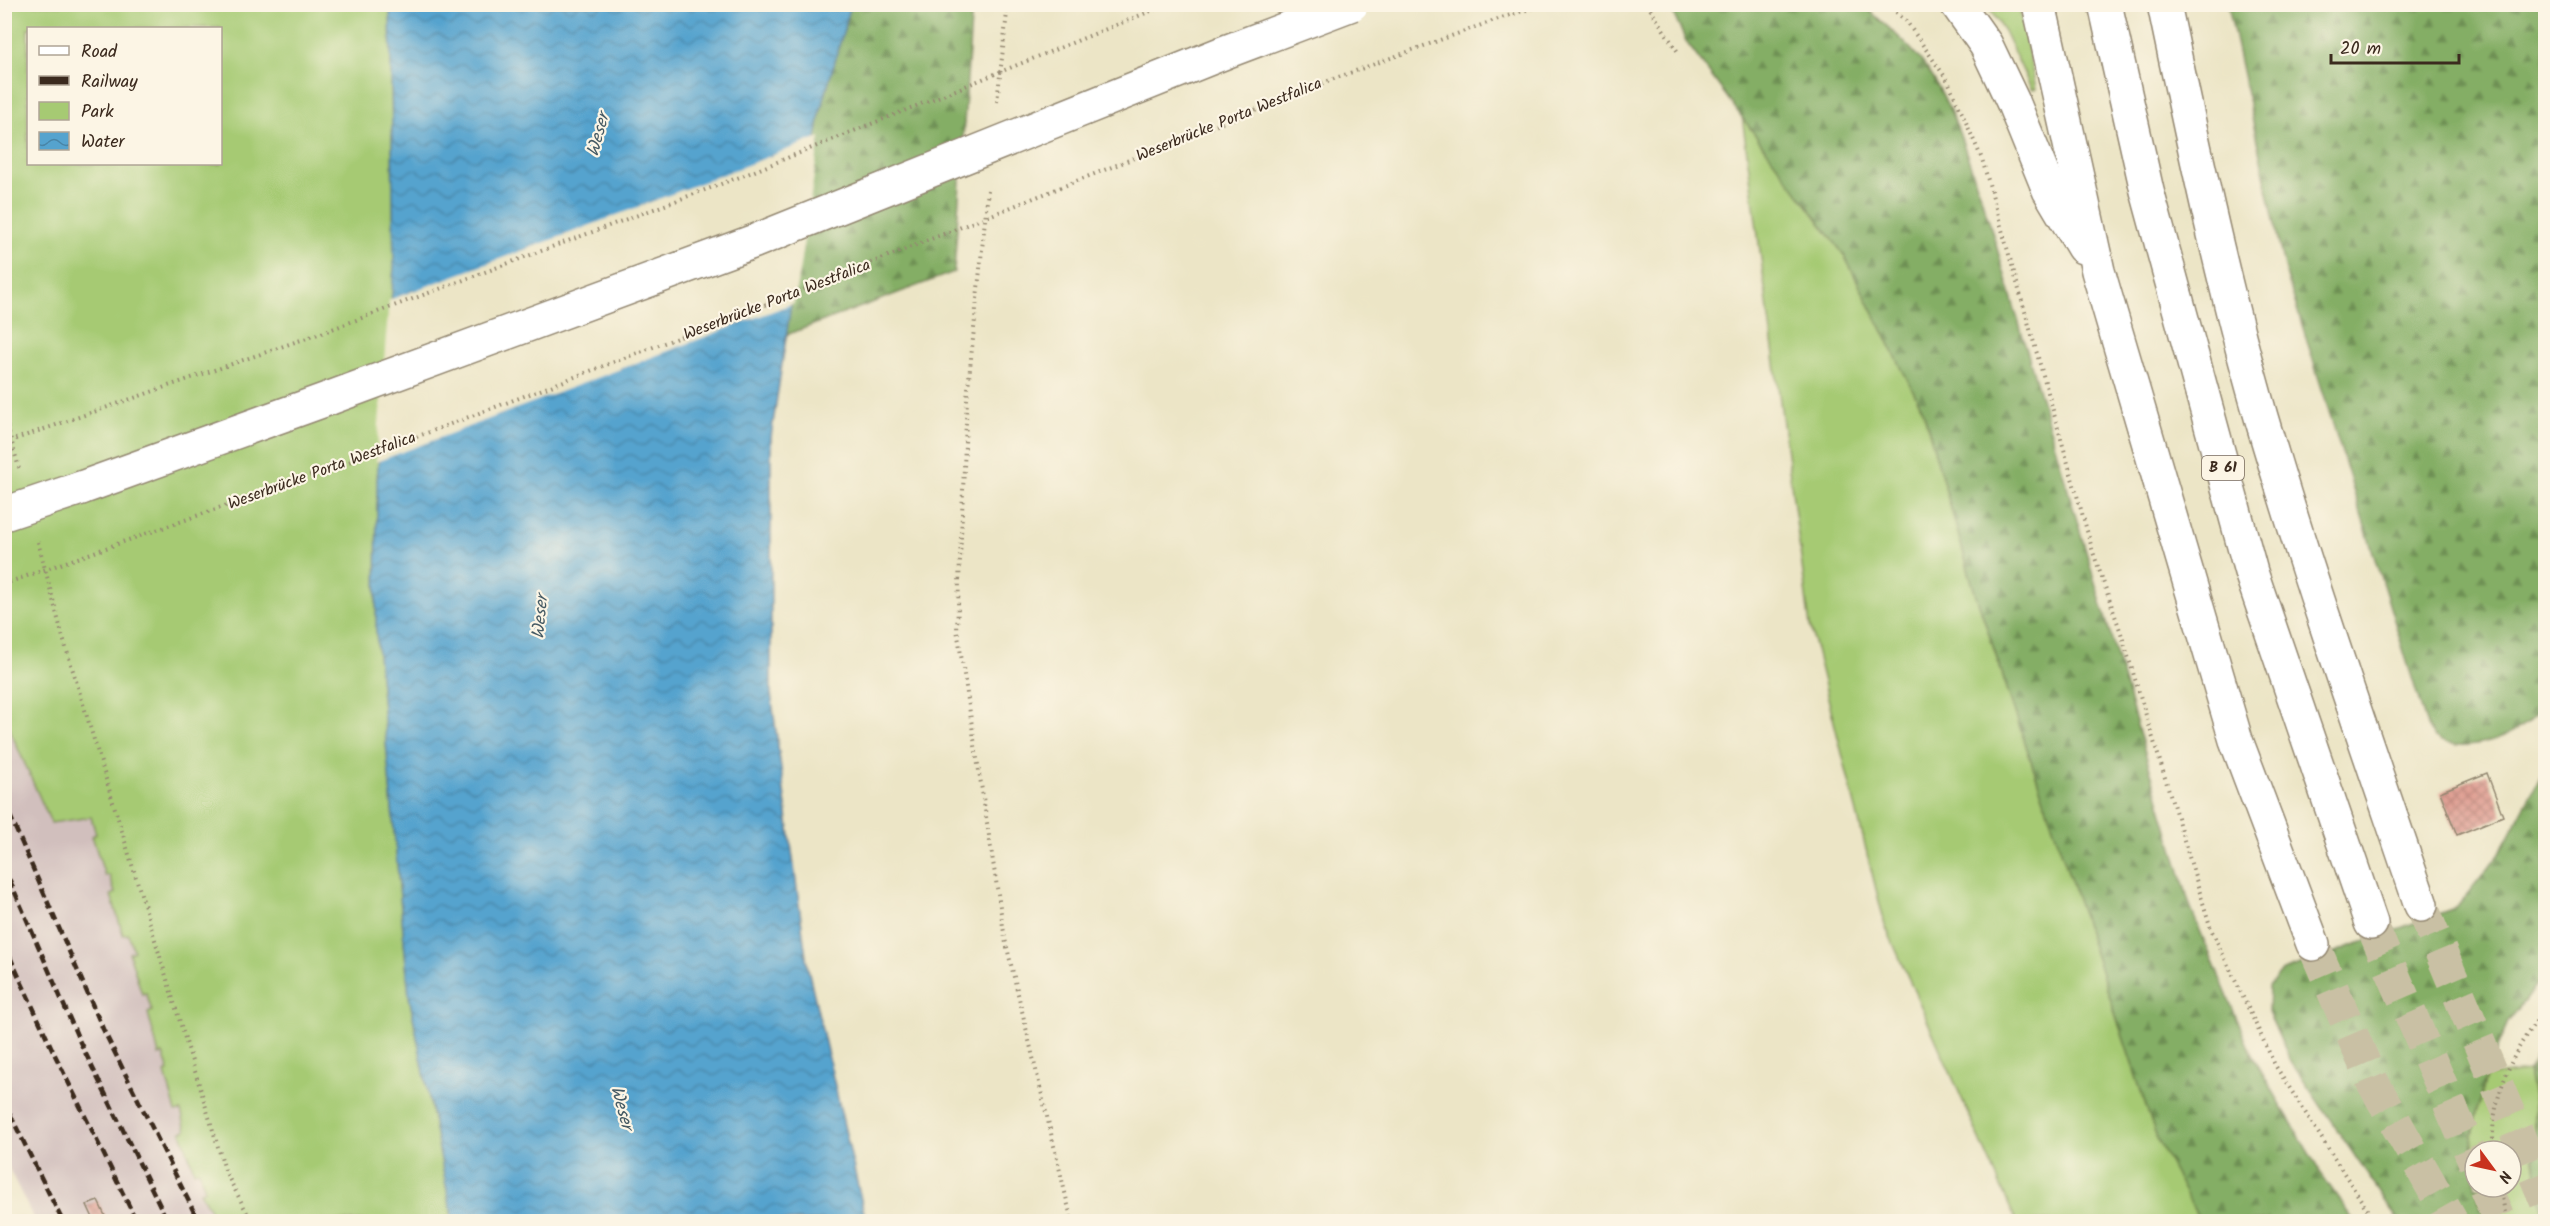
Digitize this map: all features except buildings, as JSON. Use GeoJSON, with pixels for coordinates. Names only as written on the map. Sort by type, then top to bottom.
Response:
{"type":"FeatureCollection","features":[{"type":"Feature","properties":{"kind":"main road"},"geometry":{"type":"LineString","coordinates":[[4,514],[287,414],[755,241],[1352,4]]}},
{"type":"Feature","properties":{"kind":"main road"},"geometry":{"type":"LineString","coordinates":[[1957,4],[1986,45],[2014,104],[2049,190],[2098,271]]}},
{"type":"Feature","properties":{"kind":"main road"},"geometry":{"type":"LineString","coordinates":[[2040,4],[2098,271],[2236,740],[2313,944]]}},
{"type":"Feature","properties":{"kind":"main road","name":"B 61"},"geometry":{"type":"LineString","coordinates":[[2105,4],[2147,191],[2251,573],[2371,923]]}},
{"type":"Feature","properties":{"kind":"main road"},"geometry":{"type":"LineString","coordinates":[[2164,4],[2201,180],[2261,415],[2319,605],[2421,905]]}},
{"type":"Feature","properties":{"kind":"path"},"geometry":{"type":"LineString","coordinates":[[996,112],[1008,4]]}},
{"type":"Feature","properties":{"kind":"path"},"geometry":{"type":"LineString","coordinates":[[4,443],[324,332],[745,175],[1168,4]]}},
{"type":"Feature","properties":{"kind":"path","name":"Weserbrücke Porta Westfalica"},"geometry":{"type":"LineString","coordinates":[[4,584],[366,456],[788,296],[1325,82],[1545,4]]}},
{"type":"Feature","properties":{"kind":"path"},"geometry":{"type":"LineString","coordinates":[[1647,4],[1678,52]]}},
{"type":"Feature","properties":{"kind":"path"},"geometry":{"type":"LineString","coordinates":[[1887,4],[1906,21],[1948,81],[1982,159],[2093,552],[2124,645],[2211,929],[2276,1065],[2375,1221]]}},
{"type":"Feature","properties":{"kind":"path"},"geometry":{"type":"LineString","coordinates":[[989,183],[967,398],[957,629],[1005,939],[1072,1221]]}},
{"type":"Feature","properties":{"kind":"path"},"geometry":{"type":"LineString","coordinates":[[4,416],[19,471]]}},
{"type":"Feature","properties":{"kind":"path"},"geometry":{"type":"LineString","coordinates":[[37,538],[63,638],[226,1173],[252,1221]]}},
{"type":"Feature","properties":{"kind":"path"},"geometry":{"type":"LineString","coordinates":[[2494,1139],[2495,1114],[2504,1082],[2517,1050],[2534,1022],[2546,1010]]}},
{"type":"Feature","properties":{"kind":"path"},"geometry":{"type":"LineString","coordinates":[[2502,1199],[2507,1221]]}},
{"type":"Feature","properties":{"kind":"shaded area"},"geometry":{"type":"Polygon","coordinates":[[[4,719],[51,823],[91,817],[96,835],[92,837],[105,875],[109,874],[115,893],[111,895],[124,935],[128,933],[134,951],[130,953],[142,994],[146,992],[152,1012],[148,1014],[159,1054],[163,1053],[169,1072],[165,1073],[176,1112],[181,1110],[187,1131],[182,1132],[193,1170],[199,1169],[205,1190],[200,1192],[216,1221],[35,1221],[5,1161],[4,719]]]}},
{"type":"Feature","properties":{"kind":"green space"},"geometry":{"type":"Polygon","coordinates":[[[4,5],[390,5],[394,267],[377,480],[376,632],[409,996],[453,1221],[216,1221],[200,1192],[205,1190],[199,1170],[194,1171],[181,1132],[186,1130],[181,1111],[176,1112],[165,1073],[169,1071],[163,1054],[159,1055],[148,1013],[152,1011],[146,993],[142,994],[129,953],[134,951],[128,934],[123,935],[111,895],[115,893],[109,875],[105,876],[92,836],[96,834],[91,817],[51,823],[5,719],[4,5]]]}},
{"type":"Feature","properties":{"kind":"green space"},"geometry":{"type":"Polygon","coordinates":[[[851,5],[972,5],[954,272],[786,335],[820,113],[851,5]]]}},
{"type":"Feature","properties":{"kind":"green space"},"geometry":{"type":"Polygon","coordinates":[[[1669,5],[1863,5],[1914,52],[1938,87],[1956,124],[1989,221],[2191,909],[2252,1055],[2320,1172],[2354,1221],[2200,1221],[2157,1139],[1973,586],[1923,410],[1844,255],[1687,43],[1669,5]]]}},
{"type":"Feature","properties":{"kind":"green space"},"geometry":{"type":"Polygon","coordinates":[[[1987,5],[2019,5],[2036,89],[2032,90],[2004,31],[1987,5]]]}},
{"type":"Feature","properties":{"kind":"green space"},"geometry":{"type":"Polygon","coordinates":[[[2228,5],[2545,5],[2545,702],[2526,724],[2503,736],[2480,744],[2456,745],[2435,737],[2427,726],[2284,267],[2228,5]]]}},
{"type":"Feature","properties":{"kind":"green space"},"geometry":{"type":"Polygon","coordinates":[[[1742,116],[1844,255],[1923,410],[1973,586],[2157,1139],[2200,1221],[2016,1221],[1885,925],[1810,626],[1742,116]]]}},
{"type":"Feature","properties":{"kind":"green space"},"geometry":{"type":"Polygon","coordinates":[[[2545,768],[2545,974],[2508,1022],[2485,1076],[2472,1139],[2463,1139],[2463,1199],[2479,1199],[2486,1221],[2399,1221],[2291,1062],[2268,1011],[2269,987],[2281,972],[2457,907],[2499,854],[2545,768]]]}},
{"type":"Feature","properties":{"kind":"green space"},"geometry":{"type":"Polygon","coordinates":[[[2545,1042],[2545,1213],[2537,1186],[2534,1103],[2528,1071],[2545,1042]]]}},
{"type":"Feature","properties":{"kind":"green space"},"geometry":{"type":"Polygon","coordinates":[[[2528,1071],[2534,1103],[2533,1155],[2545,1221],[2486,1221],[2479,1199],[2523,1199],[2523,1139],[2472,1139],[2485,1076],[2528,1071]]]}},
{"type":"Feature","properties":{"kind":"water","name":"Weser"},"geometry":{"type":"Polygon","coordinates":[[[390,5],[851,5],[820,113],[771,437],[771,693],[807,964],[866,1221],[453,1221],[409,996],[376,632],[377,480],[394,267],[390,5]]]}},
{"type":"Feature","properties":{"kind":"pier"},"geometry":{"type":"Polygon","coordinates":[[[820,137],[794,303],[376,462],[389,300],[820,137]]]}},
{"type":"Feature","properties":{"kind":"tunnel"},"geometry":{"type":"LineString","coordinates":[[2421,905],[2546,1201]]}},
{"type":"Feature","properties":{"kind":"tunnel"},"geometry":{"type":"LineString","coordinates":[[2371,923],[2465,1139]]}},
{"type":"Feature","properties":{"kind":"tunnel"},"geometry":{"type":"LineString","coordinates":[[2313,944],[2372,1081],[2452,1222]]}},
{"type":"Feature","properties":{"kind":"tunnel"},"geometry":{"type":"LineString","coordinates":[[2490,1199],[2500,1222]]}},
{"type":"Feature","properties":{"kind":"railway"},"geometry":{"type":"LineString","coordinates":[[4,802],[103,1029],[199,1222]]}},
{"type":"Feature","properties":{"kind":"railway"},"geometry":{"type":"LineString","coordinates":[[4,867],[79,1040],[168,1222]]}},
{"type":"Feature","properties":{"kind":"railway"},"geometry":{"type":"LineString","coordinates":[[4,944],[53,1051],[137,1222]]}},
{"type":"Feature","properties":{"kind":"railway"},"geometry":{"type":"LineString","coordinates":[[4,1102],[63,1222]]}}]}
